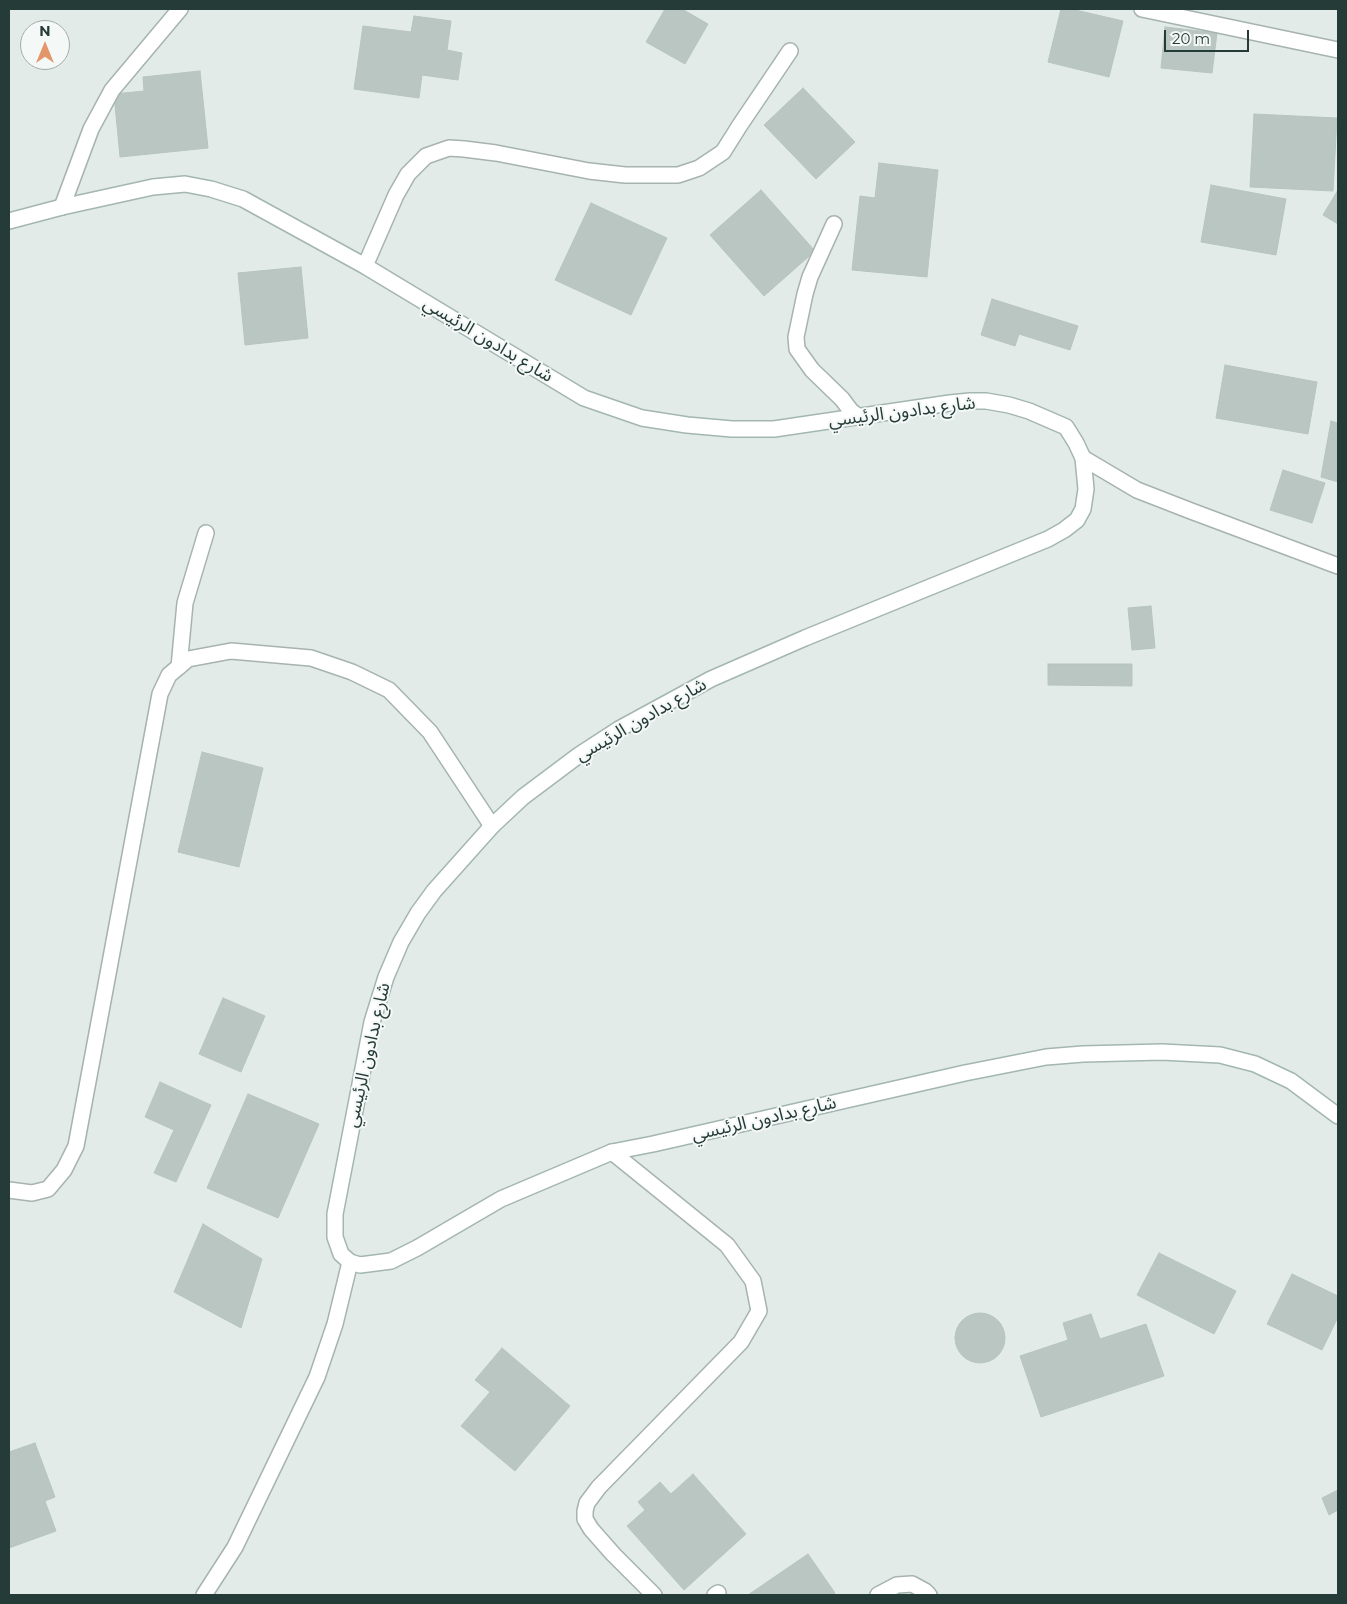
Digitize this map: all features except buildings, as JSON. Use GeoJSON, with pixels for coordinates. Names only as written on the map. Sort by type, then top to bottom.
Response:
{"type":"FeatureCollection","features":[{"type":"Feature","properties":{"kind":"street"},"geometry":{"type":"LineString","coordinates":[[62,207],[91,129],[112,90],[180,9]]}},
{"type":"Feature","properties":{"kind":"street"},"geometry":{"type":"LineString","coordinates":[[1142,9],[1338,50]]}},
{"type":"Feature","properties":{"kind":"street"},"geometry":{"type":"LineString","coordinates":[[365,266],[396,195],[408,174],[426,156],[449,148],[464,149],[496,153],[588,171],[625,175],[678,175],[699,168],[723,152],[790,51]]}},
{"type":"Feature","properties":{"kind":"street","name":"شارع بدادون الرئيسي"},"geometry":{"type":"LineString","coordinates":[[9,221],[153,187],[185,184],[210,189],[243,199],[365,266],[584,398],[642,418],[687,425],[774,429],[970,400],[1030,410],[1066,427],[1083,458],[1086,489],[1083,509],[1077,520],[1064,530],[1048,539],[805,638],[702,683],[619,729],[579,755],[523,797],[492,826],[434,891],[418,913],[401,942],[386,977],[372,1022],[335,1214],[335,1237],[341,1254],[350,1262],[360,1265],[391,1261],[417,1248],[502,1198],[612,1152],[1046,1057],[1162,1052],[1220,1055],[1263,1068],[1291,1081],[1338,1116]]}},
{"type":"Feature","properties":{"kind":"street"},"geometry":{"type":"LineString","coordinates":[[834,224],[810,277],[797,329],[797,349],[812,370],[859,417]]}},
{"type":"Feature","properties":{"kind":"street"},"geometry":{"type":"LineString","coordinates":[[1083,458],[1137,490],[1338,566]]}},
{"type":"Feature","properties":{"kind":"street"},"geometry":{"type":"LineString","coordinates":[[178,668],[185,603],[206,533]]}},
{"type":"Feature","properties":{"kind":"street"},"geometry":{"type":"LineString","coordinates":[[9,1190],[32,1193],[48,1189],[64,1170],[76,1146],[160,694],[169,675],[188,659],[231,651],[311,658],[352,672],[390,690],[430,732],[492,826]]}},
{"type":"Feature","properties":{"kind":"street"},"geometry":{"type":"LineString","coordinates":[[612,1152],[728,1245],[753,1282],[759,1311],[740,1342],[599,1487],[587,1503],[585,1519],[591,1528],[613,1554],[654,1595]]}},
{"type":"Feature","properties":{"kind":"street"},"geometry":{"type":"LineString","coordinates":[[204,1595],[235,1547],[317,1377],[335,1324],[350,1262]]}},
{"type":"Feature","properties":{"kind":"street"},"geometry":{"type":"LineString","coordinates":[[878,1595],[897,1585],[912,1584],[925,1591],[928,1595]]}}]}
